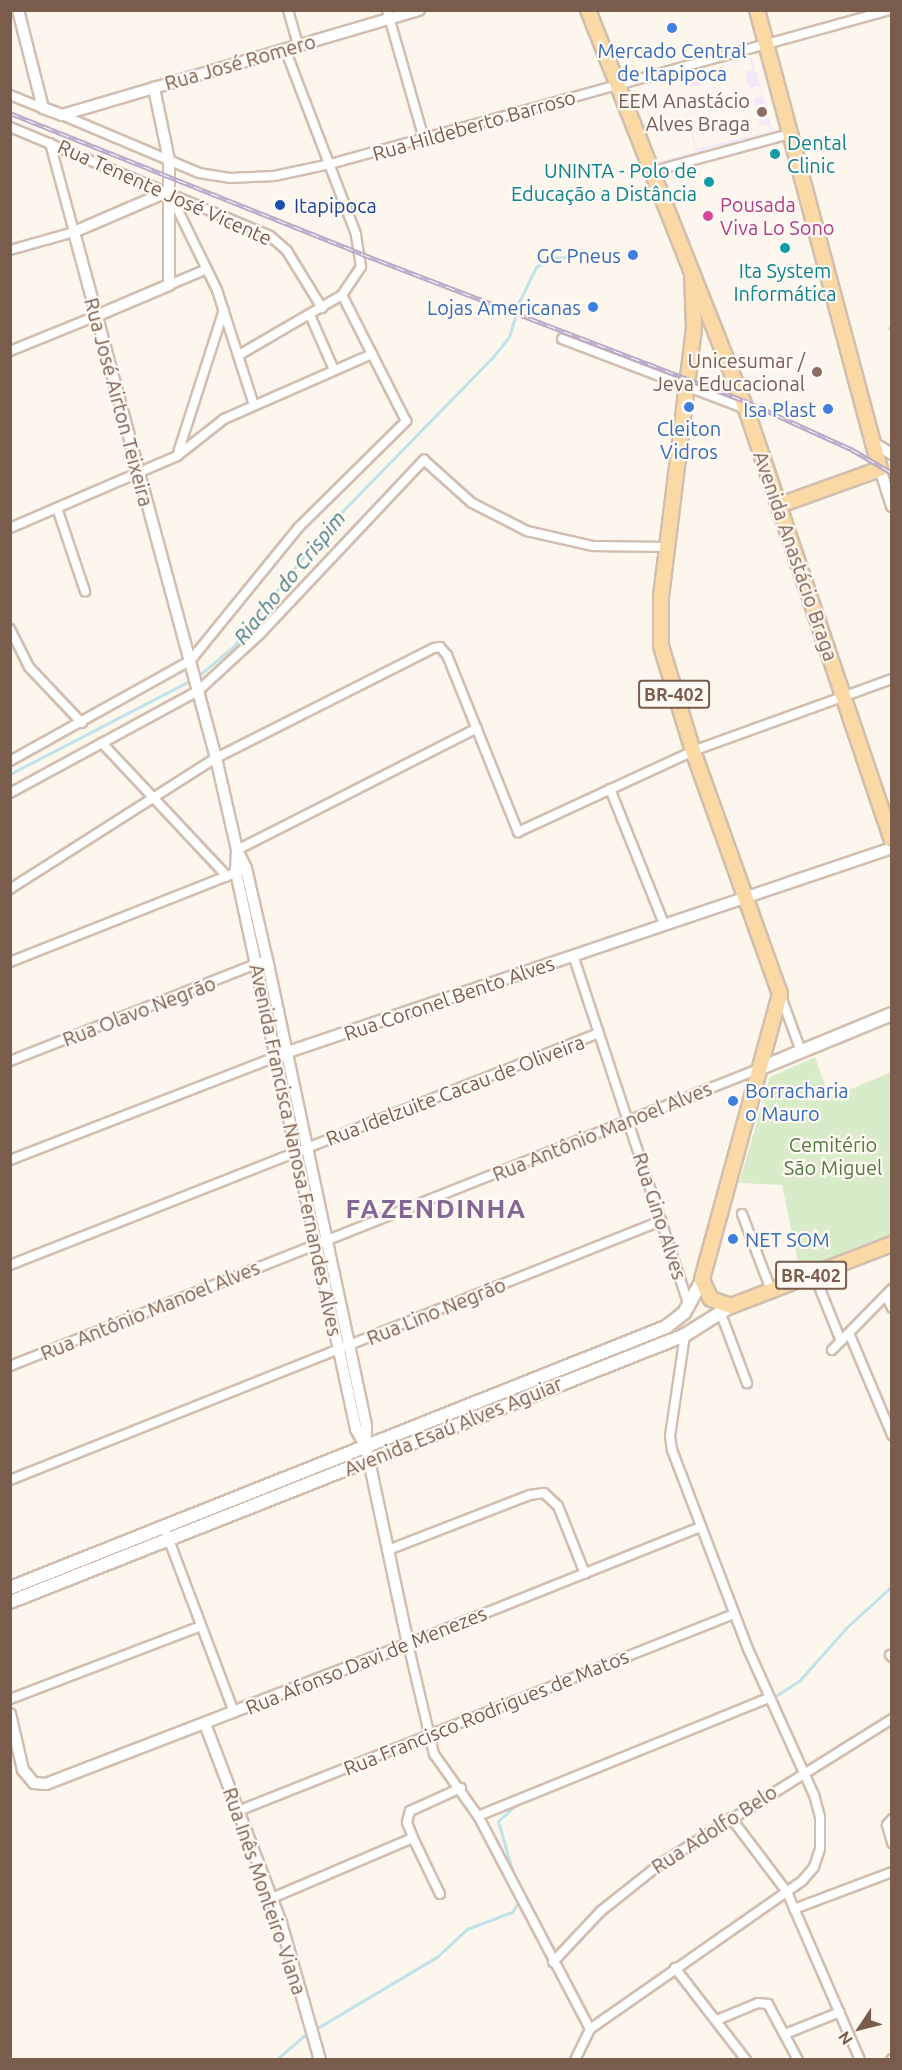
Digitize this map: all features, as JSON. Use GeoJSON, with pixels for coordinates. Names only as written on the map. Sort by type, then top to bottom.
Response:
{"type":"FeatureCollection","features":[{"type":"Feature","properties":{"kind":"main road","name":"Avenida Anastácio Braga"},"geometry":{"type":"LineString","coordinates":[[588,10],[650,172],[746,410],[780,505],[891,841]]}},
{"type":"Feature","properties":{"kind":"main road"},"geometry":{"type":"LineString","coordinates":[[757,10],[873,443],[885,479],[780,505]]}},
{"type":"Feature","properties":{"kind":"main road","name":"Avenida Anastácio Braga"},"geometry":{"type":"LineString","coordinates":[[688,383],[695,315],[692,273]]}},
{"type":"Feature","properties":{"kind":"main road","name":"BR-402"},"geometry":{"type":"LineString","coordinates":[[688,383],[661,598],[662,646],[693,751],[780,994]]}},
{"type":"Feature","properties":{"kind":"main road"},"geometry":{"type":"LineString","coordinates":[[726,1310],[711,1299],[702,1280],[780,994]]}},
{"type":"Feature","properties":{"kind":"main road","name":"Rua Antônio Manoel Alves"},"geometry":{"type":"LineString","coordinates":[[761,1068],[891,1014]]}},
{"type":"Feature","properties":{"kind":"main road","name":"Avenida Esaú Alves Aguiar"},"geometry":{"type":"LineString","coordinates":[[10,1588],[369,1460],[685,1335],[726,1310],[771,1290],[891,1244]]}},
{"type":"Feature","properties":{"kind":"main road","name":"Avenida Esaú Alves Aguiar"},"geometry":{"type":"LineString","coordinates":[[10,1602],[366,1447],[666,1327],[690,1306],[702,1280]]}},
{"type":"Feature","properties":{"kind":"main road"},"geometry":{"type":"LineString","coordinates":[[685,1335],[690,1306]]}},
{"type":"Feature","properties":{"kind":"main road"},"geometry":{"type":"LineString","coordinates":[[522,1384],[527,1397]]}},
{"type":"Feature","properties":{"kind":"street"},"geometry":{"type":"LineString","coordinates":[[18,10],[43,108]]}},
{"type":"Feature","properties":{"kind":"street"},"geometry":{"type":"LineString","coordinates":[[288,10],[298,45]]}},
{"type":"Feature","properties":{"kind":"street","name":"Rua José Romero"},"geometry":{"type":"LineString","coordinates":[[62,115],[285,49],[388,15],[419,10]]}},
{"type":"Feature","properties":{"kind":"street","name":"Rua Hildeberto Barroso"},"geometry":{"type":"LineString","coordinates":[[62,115],[207,175],[244,178],[330,164],[890,10]]}},
{"type":"Feature","properties":{"kind":"street"},"geometry":{"type":"LineString","coordinates":[[388,15],[424,139]]}},
{"type":"Feature","properties":{"kind":"street"},"geometry":{"type":"LineString","coordinates":[[238,355],[342,295],[356,278],[362,254],[285,49]]}},
{"type":"Feature","properties":{"kind":"street"},"geometry":{"type":"LineString","coordinates":[[154,88],[168,160],[169,285]]}},
{"type":"Feature","properties":{"kind":"street","name":"Rua Tenente José Vicente"},"geometry":{"type":"LineString","coordinates":[[10,95],[62,115]]}},
{"type":"Feature","properties":{"kind":"street","name":"Rua Tenente José Vicente"},"geometry":{"type":"LineString","coordinates":[[10,127],[169,191],[277,240],[291,256],[322,308]]}},
{"type":"Feature","properties":{"kind":"street"},"geometry":{"type":"LineString","coordinates":[[650,172],[790,134]]}},
{"type":"Feature","properties":{"kind":"street","name":"Rua José Airton Teixeira"},"geometry":{"type":"LineString","coordinates":[[50,142],[190,662]]}},
{"type":"Feature","properties":{"kind":"street"},"geometry":{"type":"LineString","coordinates":[[10,250],[74,232],[169,191]]}},
{"type":"Feature","properties":{"kind":"street"},"geometry":{"type":"LineString","coordinates":[[169,191],[224,310],[254,405]]}},
{"type":"Feature","properties":{"kind":"street"},"geometry":{"type":"LineString","coordinates":[[10,351],[207,269]]}},
{"type":"Feature","properties":{"kind":"street"},"geometry":{"type":"LineString","coordinates":[[10,761],[190,662],[299,527],[406,421],[342,295]]}},
{"type":"Feature","properties":{"kind":"street"},"geometry":{"type":"LineString","coordinates":[[177,456],[224,310]]}},
{"type":"Feature","properties":{"kind":"street"},"geometry":{"type":"LineString","coordinates":[[310,315],[334,370]]}},
{"type":"Feature","properties":{"kind":"street"},"geometry":{"type":"LineString","coordinates":[[562,339],[688,383],[746,410]]}},
{"type":"Feature","properties":{"kind":"street"},"geometry":{"type":"LineString","coordinates":[[10,528],[177,456],[192,447],[216,423],[372,354]]}},
{"type":"Feature","properties":{"kind":"street"},"geometry":{"type":"LineString","coordinates":[[873,443],[891,454]]}},
{"type":"Feature","properties":{"kind":"street"},"geometry":{"type":"LineString","coordinates":[[10,793],[198,691],[259,635],[424,460],[472,503],[527,531],[593,546],[667,547]]}},
{"type":"Feature","properties":{"kind":"street"},"geometry":{"type":"LineString","coordinates":[[885,479],[891,506]]}},
{"type":"Feature","properties":{"kind":"street"},"geometry":{"type":"LineString","coordinates":[[57,508],[85,591]]}},
{"type":"Feature","properties":{"kind":"street"},"geometry":{"type":"LineString","coordinates":[[10,629],[29,667],[82,723]]}},
{"type":"Feature","properties":{"kind":"street"},"geometry":{"type":"LineString","coordinates":[[10,889],[216,758],[440,647],[447,655],[519,832],[693,751],[891,679]]}},
{"type":"Feature","properties":{"kind":"street","name":"Avenida Francisca Nanosa Fernandes Alves"},"geometry":{"type":"LineString","coordinates":[[190,662],[216,758],[237,850],[237,872],[261,962],[344,1347],[366,1425],[366,1447],[427,1734],[438,1760],[478,1816],[590,2029]]}},
{"type":"Feature","properties":{"kind":"street"},"geometry":{"type":"LineString","coordinates":[[237,850],[477,728]]}},
{"type":"Feature","properties":{"kind":"street"},"geometry":{"type":"LineString","coordinates":[[10,962],[237,872],[153,797],[102,743]]}},
{"type":"Feature","properties":{"kind":"street"},"geometry":{"type":"LineString","coordinates":[[610,789],[664,924]]}},
{"type":"Feature","properties":{"kind":"street","name":"Rua Coronel Bento Alves"},"geometry":{"type":"LineString","coordinates":[[10,1161],[281,1055],[891,848]]}},
{"type":"Feature","properties":{"kind":"street","name":"Rua Gino Alves"},"geometry":{"type":"LineString","coordinates":[[573,955],[690,1306]]}},
{"type":"Feature","properties":{"kind":"street","name":"Rua Olavo Negrão"},"geometry":{"type":"LineString","coordinates":[[10,1061],[261,962]]}},
{"type":"Feature","properties":{"kind":"street"},"geometry":{"type":"LineString","coordinates":[[780,994],[801,1051]]}},
{"type":"Feature","properties":{"kind":"street","name":"Rua Idelzuite Cacau de Oliveira"},"geometry":{"type":"LineString","coordinates":[[10,1265],[599,1033]]}},
{"type":"Feature","properties":{"kind":"street","name":"Rua Antônio Manoel Alves"},"geometry":{"type":"LineString","coordinates":[[10,1366],[761,1068]]}},
{"type":"Feature","properties":{"kind":"street"},"geometry":{"type":"LineString","coordinates":[[742,1214],[771,1290]]}},
{"type":"Feature","properties":{"kind":"street","name":"Rua Lino Negrão"},"geometry":{"type":"LineString","coordinates":[[10,1480],[661,1221]]}},
{"type":"Feature","properties":{"kind":"street"},"geometry":{"type":"LineString","coordinates":[[814,1274],[841,1341]]}},
{"type":"Feature","properties":{"kind":"street"},"geometry":{"type":"LineString","coordinates":[[832,1350],[889,1292]]}},
{"type":"Feature","properties":{"kind":"street"},"geometry":{"type":"LineString","coordinates":[[889,1292],[891,1308]]}},
{"type":"Feature","properties":{"kind":"street"},"geometry":{"type":"LineString","coordinates":[[726,1310],[747,1383]]}},
{"type":"Feature","properties":{"kind":"street"},"geometry":{"type":"LineString","coordinates":[[849,1333],[891,1435]]}},
{"type":"Feature","properties":{"kind":"street"},"geometry":{"type":"LineString","coordinates":[[575,2060],[590,2029],[675,1968],[787,1893],[810,1874],[820,1848],[820,1817],[804,1771],[768,1698],[677,1466],[670,1436],[685,1335]]}},
{"type":"Feature","properties":{"kind":"street"},"geometry":{"type":"LineString","coordinates":[[388,1550],[530,1495],[544,1493],[558,1506],[585,1574]]}},
{"type":"Feature","properties":{"kind":"street","name":"Rua Afonso Davi de Menezes"},"geometry":{"type":"LineString","coordinates":[[10,1714],[21,1765],[30,1780],[39,1784],[60,1780],[701,1527]]}},
{"type":"Feature","properties":{"kind":"street"},"geometry":{"type":"LineString","coordinates":[[166,1533],[234,1712]]}},
{"type":"Feature","properties":{"kind":"street","name":"Rua Francisco Rodrigues de Matos"},"geometry":{"type":"LineString","coordinates":[[238,1811],[734,1614]]}},
{"type":"Feature","properties":{"kind":"street"},"geometry":{"type":"LineString","coordinates":[[10,1699],[201,1626]]}},
{"type":"Feature","properties":{"kind":"street"},"geometry":{"type":"LineString","coordinates":[[478,1816],[768,1698]]}},
{"type":"Feature","properties":{"kind":"street","name":"Rua Adolfo Belo"},"geometry":{"type":"LineString","coordinates":[[554,1962],[601,1911],[638,1879],[804,1771],[891,1719]]}},
{"type":"Feature","properties":{"kind":"street","name":"Rua Inês Monteiro Viana"},"geometry":{"type":"LineString","coordinates":[[205,1724],[272,1898],[311,2023],[320,2060]]}},
{"type":"Feature","properties":{"kind":"street"},"geometry":{"type":"LineString","coordinates":[[440,1894],[407,1822],[410,1811],[460,1788]]}},
{"type":"Feature","properties":{"kind":"street"},"geometry":{"type":"LineString","coordinates":[[731,1818],[787,1893],[860,2060]]}},
{"type":"Feature","properties":{"kind":"street"},"geometry":{"type":"LineString","coordinates":[[890,1820],[891,1843]]}},
{"type":"Feature","properties":{"kind":"street"},"geometry":{"type":"LineString","coordinates":[[272,1898],[413,1838]]}},
{"type":"Feature","properties":{"kind":"street"},"geometry":{"type":"LineString","coordinates":[[794,1909],[891,1872]]}},
{"type":"Feature","properties":{"kind":"street"},"geometry":{"type":"LineString","coordinates":[[675,1968],[746,2060]]}},
{"type":"Feature","properties":{"kind":"street"},"geometry":{"type":"LineString","coordinates":[[717,2020],[765,2003],[798,2060]]}},
{"type":"Feature","properties":{"kind":"street"},"geometry":{"type":"LineString","coordinates":[[785,2034],[840,2012]]}},
{"type":"Feature","properties":{"kind":"shaded area","name":"EEM Anastácio Alves Braga"},"geometry":{"type":"Polygon","coordinates":[[[752,58],[773,131],[655,164],[644,124],[696,110],[686,76],[752,58]],[[750,59],[698,73],[701,84],[690,87],[697,110],[687,113],[697,149],[770,131],[768,124],[760,126],[754,103],[754,98],[762,96],[759,86],[751,88],[748,84],[745,72],[753,70],[750,59]],[[685,113],[645,125],[656,163],[696,151],[685,113]]]}},
{"type":"Feature","properties":{"kind":"green space","name":"Cemitério São Miguel"},"geometry":{"type":"Polygon","coordinates":[[[815,1057],[830,1098],[891,1072],[891,1236],[800,1272],[782,1185],[739,1183],[770,1077],[815,1057]]]}},
{"type":"Feature","properties":{"kind":"waterway","name":"Riacho do Crispim"},"geometry":{"type":"LineString","coordinates":[[518,304],[536,267],[551,258],[570,257]]}},
{"type":"Feature","properties":{"kind":"waterway","name":"Riacho do Crispim"},"geometry":{"type":"LineString","coordinates":[[197,677],[235,645],[323,531],[492,358],[509,337],[515,317]]}},
{"type":"Feature","properties":{"kind":"waterway","name":"Riacho do Crispim"},"geometry":{"type":"LineString","coordinates":[[10,774],[191,680]]}},
{"type":"Feature","properties":{"kind":"waterway"},"geometry":{"type":"LineString","coordinates":[[771,1699],[799,1681],[846,1628],[892,1586]]}},
{"type":"Feature","properties":{"kind":"waterway"},"geometry":{"type":"LineString","coordinates":[[514,1877],[498,1821],[516,1805]]}},
{"type":"Feature","properties":{"kind":"waterway"},"geometry":{"type":"LineString","coordinates":[[276,2060],[304,2036],[438,1956],[467,1929],[512,1912],[520,1900]]}},
{"type":"Feature","properties":{"kind":"railway"},"geometry":{"type":"LineString","coordinates":[[10,113],[362,254],[743,400],[851,449],[892,473]]}},
{"type":"Feature","properties":{"kind":"place","name":"Mercado Central de Itapipoca"},"geometry":{"type":"Point","coordinates":[672,28]}},
{"type":"Feature","properties":{"kind":"place","name":"EEM Anastácio Alves Braga"},"geometry":{"type":"Point","coordinates":[762,112]}},
{"type":"Feature","properties":{"kind":"place","name":"Dental Clinic"},"geometry":{"type":"Point","coordinates":[775,154]}},
{"type":"Feature","properties":{"kind":"place","name":"UNINTA - Polo de Educação a Distância"},"geometry":{"type":"Point","coordinates":[709,182]}},
{"type":"Feature","properties":{"kind":"place","name":"Itapipoca"},"geometry":{"type":"Point","coordinates":[280,205]}},
{"type":"Feature","properties":{"kind":"place","name":"Pousada Viva Lo Sono"},"geometry":{"type":"Point","coordinates":[708,216]}},
{"type":"Feature","properties":{"kind":"place","name":"Ita System Informática"},"geometry":{"type":"Point","coordinates":[785,248]}},
{"type":"Feature","properties":{"kind":"place","name":"GC Pneus"},"geometry":{"type":"Point","coordinates":[633,255]}},
{"type":"Feature","properties":{"kind":"place","name":"Lojas Americanas"},"geometry":{"type":"Point","coordinates":[593,307]}},
{"type":"Feature","properties":{"kind":"place","name":"Unicesumar / Jeva Educacional"},"geometry":{"type":"Point","coordinates":[817,372]}},
{"type":"Feature","properties":{"kind":"place","name":"Cleiton Vidros"},"geometry":{"type":"Point","coordinates":[689,407]}},
{"type":"Feature","properties":{"kind":"place","name":"Isa Plast"},"geometry":{"type":"Point","coordinates":[828,409]}},
{"type":"Feature","properties":{"kind":"place","name":"Borracharia o Mauro"},"geometry":{"type":"Point","coordinates":[733,1101]}},
{"type":"Feature","properties":{"kind":"place","name":"NET SOM"},"geometry":{"type":"Point","coordinates":[733,1239]}},
{"type":"Feature","properties":{"kind":"district","name":"FAZENDINHA"},"geometry":{"type":"Point","coordinates":[436,1209]}}]}
